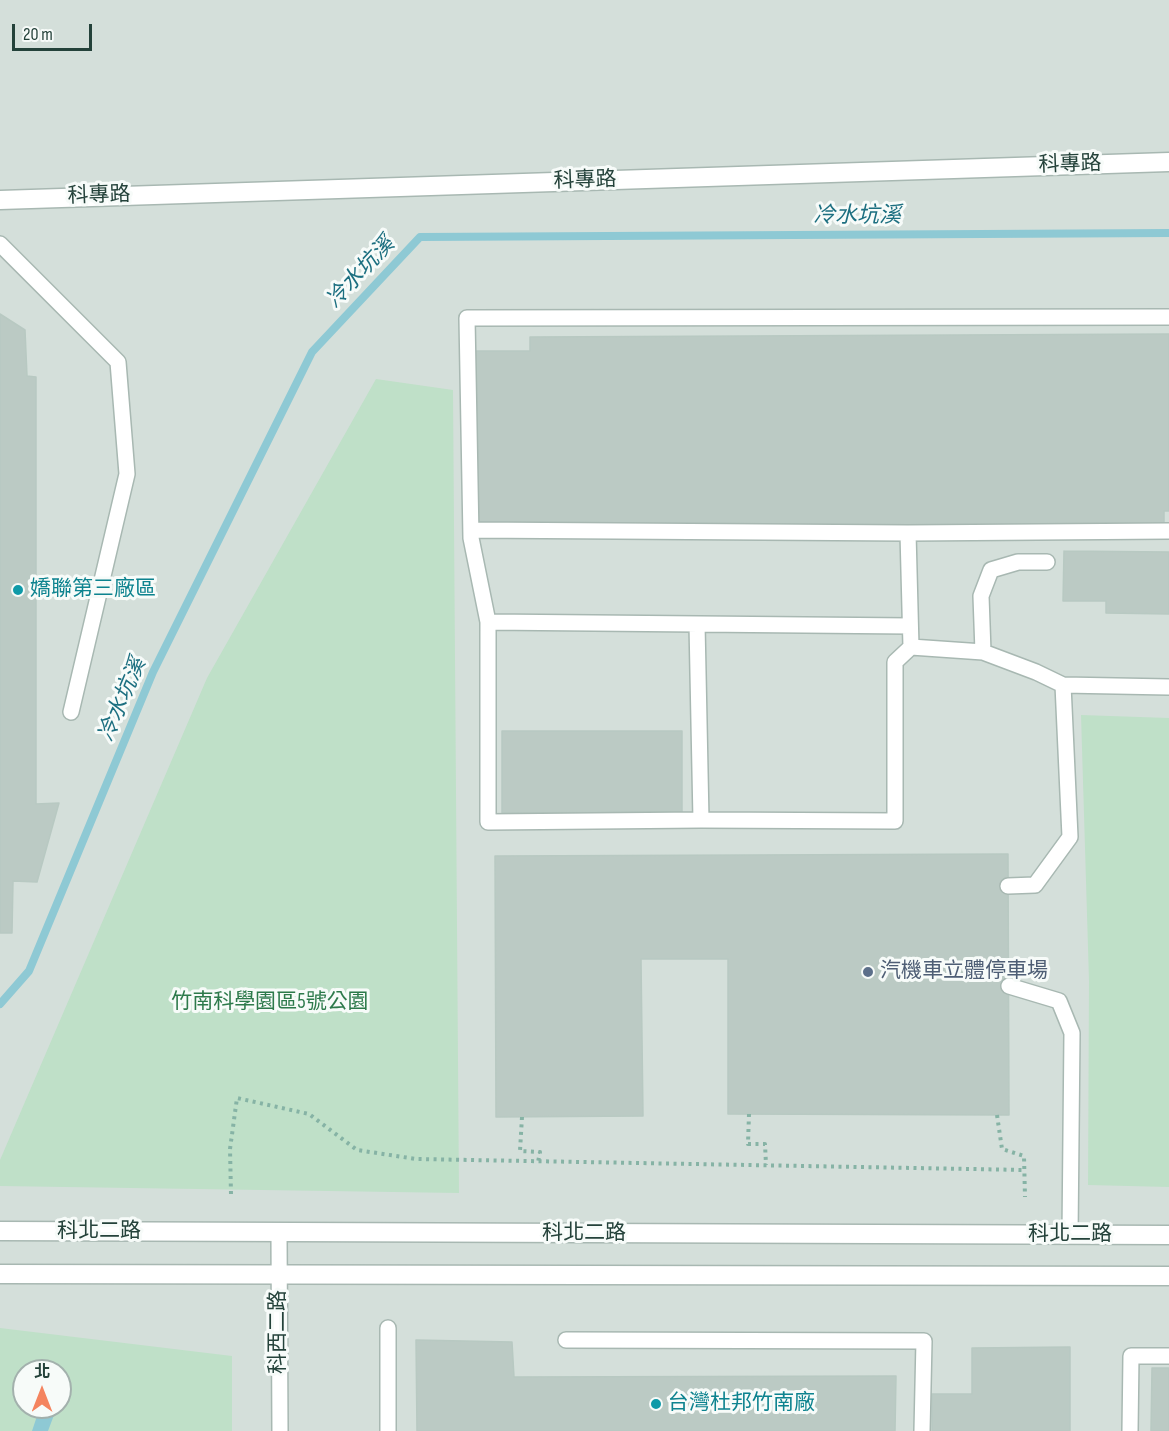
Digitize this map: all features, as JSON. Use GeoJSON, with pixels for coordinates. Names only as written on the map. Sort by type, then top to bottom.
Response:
{"type":"FeatureCollection","features":[{"type":"Feature","properties":{"kind":"street","name":"科專路"},"geometry":{"type":"LineString","coordinates":[[0,200],[1169,162]]}},
{"type":"Feature","properties":{"kind":"street","name":"科北二路"},"geometry":{"type":"LineString","coordinates":[[0,1231],[1169,1235]]}},
{"type":"Feature","properties":{"kind":"street","name":"科北二路"},"geometry":{"type":"LineString","coordinates":[[0,1274],[1169,1276]]}},
{"type":"Feature","properties":{"kind":"lane"},"geometry":{"type":"LineString","coordinates":[[0,244],[118,362],[127,474],[71,712]]}},
{"type":"Feature","properties":{"kind":"lane"},"geometry":{"type":"LineString","coordinates":[[1169,317],[467,318],[471,538],[488,622],[488,822],[895,821],[895,662],[911,647],[983,652],[1063,685],[1169,687]]}},
{"type":"Feature","properties":{"kind":"lane"},"geometry":{"type":"LineString","coordinates":[[471,530],[908,533],[1169,531]]}},
{"type":"Feature","properties":{"kind":"lane"},"geometry":{"type":"LineString","coordinates":[[908,533],[911,647]]}},
{"type":"Feature","properties":{"kind":"lane"},"geometry":{"type":"LineString","coordinates":[[983,652],[981,596],[991,570],[1018,562],[1047,562]]}},
{"type":"Feature","properties":{"kind":"lane"},"geometry":{"type":"LineString","coordinates":[[488,622],[910,626]]}},
{"type":"Feature","properties":{"kind":"lane"},"geometry":{"type":"LineString","coordinates":[[697,624],[701,820]]}},
{"type":"Feature","properties":{"kind":"lane"},"geometry":{"type":"LineString","coordinates":[[1008,886],[1035,885],[1070,837],[1063,685]]}},
{"type":"Feature","properties":{"kind":"lane"},"geometry":{"type":"LineString","coordinates":[[1009,986],[1059,1001],[1072,1033],[1070,1235]]}},
{"type":"Feature","properties":{"kind":"lane","name":"科西二路"},"geometry":{"type":"LineString","coordinates":[[279,1233],[280,1431]]}},
{"type":"Feature","properties":{"kind":"lane"},"geometry":{"type":"LineString","coordinates":[[388,1328],[388,1431]]}},
{"type":"Feature","properties":{"kind":"lane"},"geometry":{"type":"LineString","coordinates":[[566,1340],[924,1341],[922,1431]]}},
{"type":"Feature","properties":{"kind":"lane"},"geometry":{"type":"LineString","coordinates":[[1130,1431],[1131,1356],[1169,1356]]}},
{"type":"Feature","properties":{"kind":"path"},"geometry":{"type":"LineString","coordinates":[[231,1194],[230,1149],[237,1098],[309,1114],[357,1150],[416,1160],[1024,1170]]}},
{"type":"Feature","properties":{"kind":"path"},"geometry":{"type":"LineString","coordinates":[[749,1114],[748,1144],[765,1144],[766,1166]]}},
{"type":"Feature","properties":{"kind":"path"},"geometry":{"type":"LineString","coordinates":[[997,1115],[1002,1149],[1024,1156],[1025,1197]]}},
{"type":"Feature","properties":{"kind":"path"},"geometry":{"type":"LineString","coordinates":[[522,1117],[520,1151],[540,1152],[538,1162]]}},
{"type":"Feature","properties":{"kind":"shaded area"},"geometry":{"type":"Polygon","coordinates":[[[0,0],[1169,0],[1169,1431],[0,1431],[0,0]]]}},
{"type":"Feature","properties":{"kind":"green space","name":"竹南科學園區5號公園"},"geometry":{"type":"Polygon","coordinates":[[[376,379],[453,390],[459,1193],[0,1186],[0,1160],[207,678],[376,379]]]}},
{"type":"Feature","properties":{"kind":"green space"},"geometry":{"type":"Polygon","coordinates":[[[1081,715],[1169,718],[1169,1187],[1088,1185],[1089,981],[1081,715]]]}},
{"type":"Feature","properties":{"kind":"green space"},"geometry":{"type":"Polygon","coordinates":[[[0,1328],[232,1356],[232,1431],[0,1431],[0,1328]]]}},
{"type":"Feature","properties":{"kind":"water"},"geometry":{"type":"Polygon","coordinates":[[[36,1419],[52,1419],[48,1431],[32,1431],[36,1419]]]}},
{"type":"Feature","properties":{"kind":"building","name":"嬌聯第三廠區"},"geometry":{"type":"Polygon","coordinates":[[[0,314],[25,330],[27,376],[36,377],[36,804],[59,803],[37,882],[13,881],[12,933],[0,933],[0,314]]]}},
{"type":"Feature","properties":{"kind":"building"},"geometry":{"type":"Polygon","coordinates":[[[1169,334],[1169,511],[1164,511],[1164,524],[474,527],[473,351],[530,351],[530,337],[1169,334]]]}},
{"type":"Feature","properties":{"kind":"building"},"geometry":{"type":"Polygon","coordinates":[[[1064,551],[1169,552],[1169,614],[1106,613],[1106,601],[1063,601],[1064,551]]]}},
{"type":"Feature","properties":{"kind":"building"},"geometry":{"type":"Polygon","coordinates":[[[502,731],[682,731],[682,812],[502,813],[502,731]]]}},
{"type":"Feature","properties":{"kind":"building","name":"汽機車立體停車場"},"geometry":{"type":"Polygon","coordinates":[[[1008,854],[1009,1115],[728,1114],[728,959],[641,959],[643,1116],[496,1117],[495,856],[1008,854]]]}},
{"type":"Feature","properties":{"kind":"building","name":"台灣杜邦竹南廠"},"geometry":{"type":"Polygon","coordinates":[[[416,1340],[512,1342],[514,1377],[896,1376],[895,1431],[417,1431],[416,1340]]]}},
{"type":"Feature","properties":{"kind":"building"},"geometry":{"type":"Polygon","coordinates":[[[1070,1347],[1070,1431],[932,1431],[932,1394],[972,1394],[972,1348],[1070,1347]]]}},
{"type":"Feature","properties":{"kind":"building"},"geometry":{"type":"Polygon","coordinates":[[[1152,1368],[1169,1368],[1169,1431],[1151,1431],[1152,1368]]]}},
{"type":"Feature","properties":{"kind":"waterway","name":"冷水坑溪"},"geometry":{"type":"LineString","coordinates":[[0,1004],[29,971],[153,672],[312,352],[420,237],[1169,233]]}},
{"type":"Feature","properties":{"kind":"place","name":"嬌聯第三廠區"},"geometry":{"type":"Point","coordinates":[18,590]}},
{"type":"Feature","properties":{"kind":"place","name":"汽機車立體停車場"},"geometry":{"type":"Point","coordinates":[868,972]}},
{"type":"Feature","properties":{"kind":"place","name":"台灣杜邦竹南廠"},"geometry":{"type":"Point","coordinates":[656,1404]}}]}
